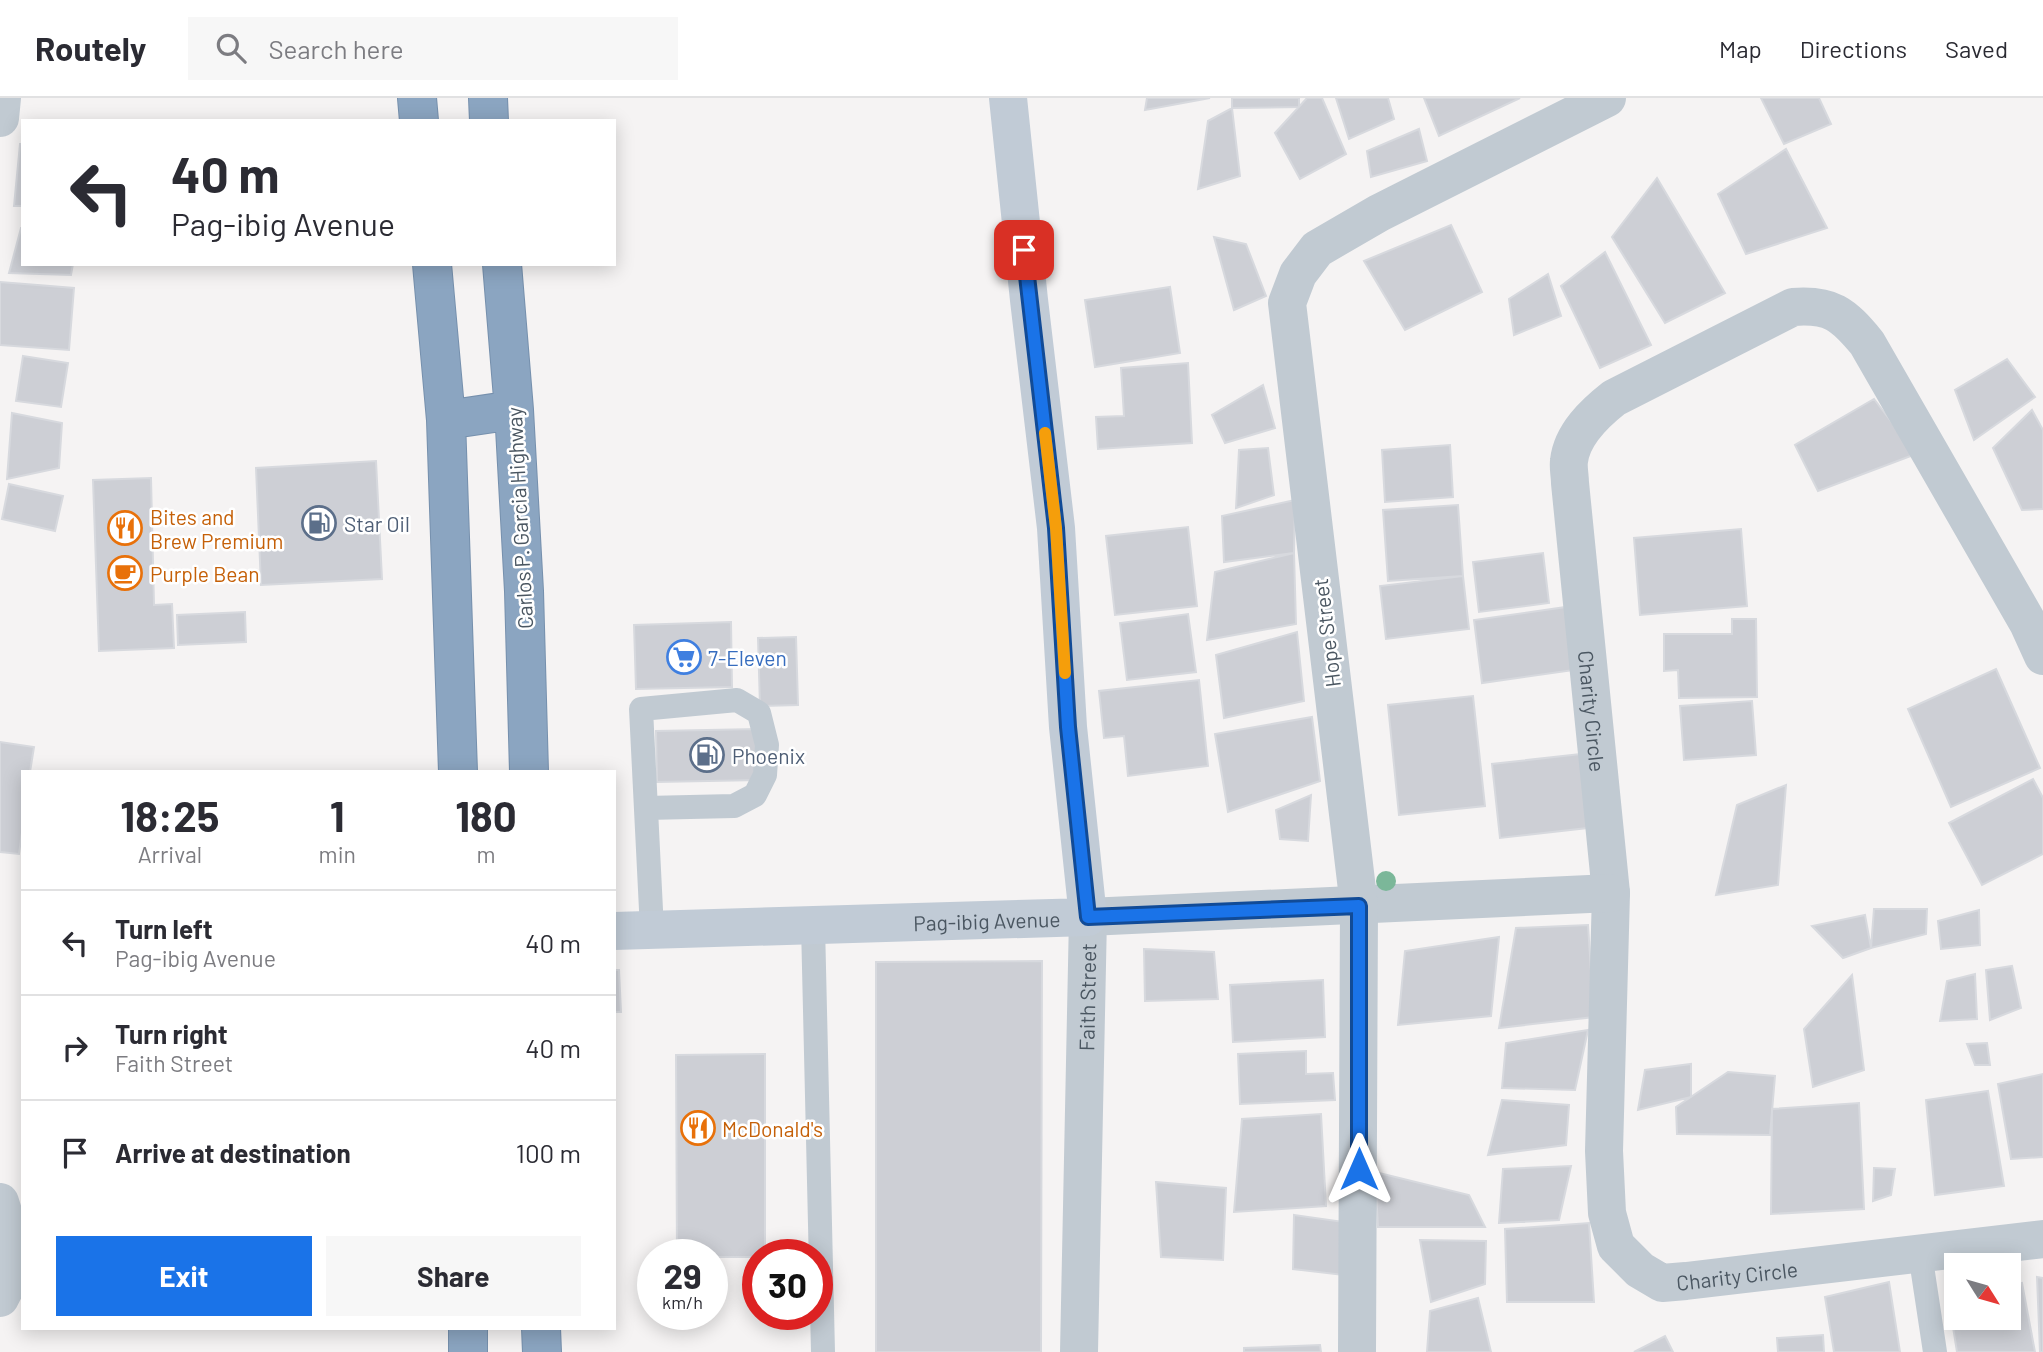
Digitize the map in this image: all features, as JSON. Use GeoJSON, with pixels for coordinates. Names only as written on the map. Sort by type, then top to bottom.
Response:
{"type":"FeatureCollection","features":[{"type":"Feature","properties":{"kind":"highway"},"geometry":{"type":"LineString","coordinates":[[417,98],[419,119]]}},
{"type":"Feature","properties":{"kind":"highway"},"geometry":{"type":"LineString","coordinates":[[488,98],[489,119]]}},
{"type":"Feature","properties":{"kind":"highway"},"geometry":{"type":"LineString","coordinates":[[432,266],[446,420],[458,770]]}},
{"type":"Feature","properties":{"kind":"highway","name":"Carlos P. Garcia Highway"},"geometry":{"type":"LineString","coordinates":[[502,266],[514,410],[524,591],[528,770]]}},
{"type":"Feature","properties":{"kind":"highway"},"geometry":{"type":"LineString","coordinates":[[446,420],[514,410]]}},
{"type":"Feature","properties":{"kind":"highway"},"geometry":{"type":"LineString","coordinates":[[468,1330],[468,1352]]}},
{"type":"Feature","properties":{"kind":"highway"},"geometry":{"type":"LineString","coordinates":[[541,1330],[542,1352]]}},
{"type":"Feature","properties":{"kind":"street","name":"Faith Street"},"geometry":{"type":"LineString","coordinates":[[1008,98],[1056,528],[1068,727],[1088,917],[1079,1352]]}},
{"type":"Feature","properties":{"kind":"street","name":"Hope Street"},"geometry":{"type":"LineString","coordinates":[[1357,1352],[1359,906],[1287,303],[1298,274],[1317,249],[1379,213],[1607,98]]}},
{"type":"Feature","properties":{"kind":"street","name":"Charity Circle"},"geometry":{"type":"LineString","coordinates":[[2038,631],[1867,343],[1850,322],[1825,307],[1793,306],[1614,398],[1592,415],[1576,439],[1569,460],[1611,893],[1604,1151],[1607,1213],[1616,1247],[1640,1270],[1662,1283],[2043,1239]]}},
{"type":"Feature","properties":{"kind":"street","name":"Pag-ibig Avenue"},"geometry":{"type":"LineString","coordinates":[[616,931],[1088,917],[1611,893]]}},
{"type":"Feature","properties":{"kind":"street"},"geometry":{"type":"LineString","coordinates":[[0,1202],[9,1231],[13,1259],[0,1298]]}},
{"type":"Feature","properties":{"kind":"lane"},"geometry":{"type":"LineString","coordinates":[[646,808],[734,806],[755,795],[765,775],[767,745],[759,713],[737,700],[641,709],[652,930]]}},
{"type":"Feature","properties":{"kind":"lane"},"geometry":{"type":"LineString","coordinates":[[813,925],[823,1352]]}},
{"type":"Feature","properties":{"kind":"lane"},"geometry":{"type":"LineString","coordinates":[[1920,1253],[1935,1352]]}},
{"type":"Feature","properties":{"kind":"building"},"geometry":{"type":"Polygon","coordinates":[[[1147,98],[1210,98],[1145,110],[1147,98]]]}},
{"type":"Feature","properties":{"kind":"building"},"geometry":{"type":"Polygon","coordinates":[[[1232,98],[1299,98],[1299,107],[1232,108],[1232,98]]]}},
{"type":"Feature","properties":{"kind":"building"},"geometry":{"type":"Polygon","coordinates":[[[1307,98],[1322,98],[1346,154],[1300,179],[1275,133],[1307,98]]]}},
{"type":"Feature","properties":{"kind":"building"},"geometry":{"type":"Polygon","coordinates":[[[1336,98],[1388,98],[1394,119],[1349,139],[1336,98]]]}},
{"type":"Feature","properties":{"kind":"building"},"geometry":{"type":"Polygon","coordinates":[[[1424,98],[1520,98],[1439,136],[1424,98]]]}},
{"type":"Feature","properties":{"kind":"building"},"geometry":{"type":"Polygon","coordinates":[[[1761,98],[1819,98],[1831,124],[1784,144],[1761,98]]]}},
{"type":"Feature","properties":{"kind":"building"},"geometry":{"type":"Polygon","coordinates":[[[1232,108],[1240,176],[1198,189],[1208,121],[1232,108]]]}},
{"type":"Feature","properties":{"kind":"building"},"geometry":{"type":"Polygon","coordinates":[[[1419,129],[1427,161],[1371,177],[1367,151],[1419,129]]]}},
{"type":"Feature","properties":{"kind":"building"},"geometry":{"type":"Polygon","coordinates":[[[20,144],[21,144],[21,206],[14,206],[20,144]]]}},
{"type":"Feature","properties":{"kind":"building"},"geometry":{"type":"Polygon","coordinates":[[[1786,149],[1827,228],[1746,254],[1718,194],[1786,149]]]}},
{"type":"Feature","properties":{"kind":"building"},"geometry":{"type":"Polygon","coordinates":[[[1657,178],[1725,293],[1665,323],[1612,237],[1657,178]]]}},
{"type":"Feature","properties":{"kind":"building"},"geometry":{"type":"Polygon","coordinates":[[[1451,225],[1482,292],[1405,330],[1364,261],[1451,225]]]}},
{"type":"Feature","properties":{"kind":"building"},"geometry":{"type":"Polygon","coordinates":[[[21,228],[21,266],[73,266],[71,275],[9,273],[21,228]]]}},
{"type":"Feature","properties":{"kind":"building"},"geometry":{"type":"Polygon","coordinates":[[[1214,237],[1246,244],[1266,296],[1234,310],[1214,237]]]}},
{"type":"Feature","properties":{"kind":"building"},"geometry":{"type":"Polygon","coordinates":[[[1605,252],[1651,345],[1600,368],[1561,286],[1605,252]]]}},
{"type":"Feature","properties":{"kind":"building"},"geometry":{"type":"Polygon","coordinates":[[[1548,274],[1561,316],[1514,335],[1509,299],[1548,274]]]}},
{"type":"Feature","properties":{"kind":"building"},"geometry":{"type":"Polygon","coordinates":[[[0,282],[74,288],[69,350],[0,345],[0,282]]]}},
{"type":"Feature","properties":{"kind":"building"},"geometry":{"type":"Polygon","coordinates":[[[1170,287],[1180,353],[1095,367],[1085,300],[1170,287]]]}},
{"type":"Feature","properties":{"kind":"building"},"geometry":{"type":"Polygon","coordinates":[[[23,356],[68,363],[61,407],[16,401],[23,356]]]}},
{"type":"Feature","properties":{"kind":"building"},"geometry":{"type":"Polygon","coordinates":[[[2007,359],[2035,397],[1974,440],[1955,390],[2007,359]]]}},
{"type":"Feature","properties":{"kind":"building"},"geometry":{"type":"Polygon","coordinates":[[[1188,363],[1192,443],[1098,449],[1096,417],[1124,416],[1121,368],[1188,363]]]}},
{"type":"Feature","properties":{"kind":"building"},"geometry":{"type":"Polygon","coordinates":[[[1263,385],[1275,428],[1225,443],[1212,415],[1263,385]]]}},
{"type":"Feature","properties":{"kind":"building"},"geometry":{"type":"Polygon","coordinates":[[[1874,399],[1916,454],[1818,491],[1795,445],[1874,399]]]}},
{"type":"Feature","properties":{"kind":"building"},"geometry":{"type":"Polygon","coordinates":[[[2032,410],[2043,430],[2043,509],[2022,510],[1993,448],[2032,410]]]}},
{"type":"Feature","properties":{"kind":"building"},"geometry":{"type":"Polygon","coordinates":[[[12,413],[62,423],[59,468],[7,479],[12,413]]]}},
{"type":"Feature","properties":{"kind":"building"},"geometry":{"type":"Polygon","coordinates":[[[1450,445],[1453,497],[1385,502],[1382,450],[1450,445]]]}},
{"type":"Feature","properties":{"kind":"building"},"geometry":{"type":"Polygon","coordinates":[[[1268,448],[1274,495],[1236,508],[1239,450],[1268,448]]]}},
{"type":"Feature","properties":{"kind":"building","name":"Star Oil"},"geometry":{"type":"Polygon","coordinates":[[[376,461],[382,579],[261,585],[256,468],[376,461]]]}},
{"type":"Feature","properties":{"kind":"building"},"geometry":{"type":"Polygon","coordinates":[[[151,478],[154,605],[172,604],[174,648],[99,651],[93,480],[151,478]]]}},
{"type":"Feature","properties":{"kind":"building"},"geometry":{"type":"Polygon","coordinates":[[[9,484],[63,496],[55,531],[2,519],[9,484]]]}},
{"type":"Feature","properties":{"kind":"building"},"geometry":{"type":"Polygon","coordinates":[[[1295,500],[1294,553],[1224,562],[1222,516],[1295,500]]]}},
{"type":"Feature","properties":{"kind":"building"},"geometry":{"type":"Polygon","coordinates":[[[1458,505],[1463,576],[1388,581],[1383,510],[1458,505]]]}},
{"type":"Feature","properties":{"kind":"building"},"geometry":{"type":"Polygon","coordinates":[[[1188,527],[1197,606],[1115,615],[1106,536],[1188,527]]]}},
{"type":"Feature","properties":{"kind":"building"},"geometry":{"type":"Polygon","coordinates":[[[1741,529],[1747,606],[1640,615],[1634,538],[1741,529]]]}},
{"type":"Feature","properties":{"kind":"building"},"geometry":{"type":"Polygon","coordinates":[[[1294,553],[1296,624],[1207,640],[1215,572],[1294,553]]]}},
{"type":"Feature","properties":{"kind":"building"},"geometry":{"type":"Polygon","coordinates":[[[1543,553],[1549,603],[1479,612],[1473,562],[1543,553]]]}},
{"type":"Feature","properties":{"kind":"building"},"geometry":{"type":"Polygon","coordinates":[[[1463,576],[1469,629],[1386,639],[1380,586],[1463,576]]]}},
{"type":"Feature","properties":{"kind":"building"},"geometry":{"type":"Polygon","coordinates":[[[1566,607],[1574,670],[1482,683],[1474,620],[1566,607]]]}},
{"type":"Feature","properties":{"kind":"building"},"geometry":{"type":"Polygon","coordinates":[[[245,612],[246,642],[178,645],[177,615],[245,612]]]}},
{"type":"Feature","properties":{"kind":"building"},"geometry":{"type":"Polygon","coordinates":[[[1188,614],[1196,672],[1127,680],[1120,623],[1188,614]]]}},
{"type":"Feature","properties":{"kind":"building"},"geometry":{"type":"Polygon","coordinates":[[[1732,619],[1756,619],[1757,697],[1679,698],[1678,670],[1664,671],[1664,634],[1732,634],[1732,619]]]}},
{"type":"Feature","properties":{"kind":"building"},"geometry":{"type":"Polygon","coordinates":[[[731,622],[732,687],[636,689],[634,625],[731,622]]]}},
{"type":"Feature","properties":{"kind":"building"},"geometry":{"type":"Polygon","coordinates":[[[1297,632],[1304,701],[1224,718],[1216,655],[1297,632]]]}},
{"type":"Feature","properties":{"kind":"building"},"geometry":{"type":"Polygon","coordinates":[[[796,637],[798,705],[760,706],[758,638],[796,637]]]}},
{"type":"Feature","properties":{"kind":"building"},"geometry":{"type":"Polygon","coordinates":[[[1996,669],[2040,768],[1951,807],[1908,709],[1996,669]]]}},
{"type":"Feature","properties":{"kind":"building"},"geometry":{"type":"Polygon","coordinates":[[[1199,680],[1208,766],[1128,776],[1124,736],[1104,738],[1099,691],[1199,680]]]}},
{"type":"Feature","properties":{"kind":"building"},"geometry":{"type":"Polygon","coordinates":[[[1473,696],[1485,806],[1399,815],[1388,705],[1473,696]]]}},
{"type":"Feature","properties":{"kind":"building"},"geometry":{"type":"Polygon","coordinates":[[[1752,701],[1756,755],[1684,760],[1680,706],[1752,701]]]}},
{"type":"Feature","properties":{"kind":"building"},"geometry":{"type":"Polygon","coordinates":[[[1312,717],[1320,781],[1228,812],[1215,734],[1312,717]]]}},
{"type":"Feature","properties":{"kind":"building","name":"Phoenix"},"geometry":{"type":"Polygon","coordinates":[[[758,729],[759,780],[657,782],[656,731],[758,729]]]}},
{"type":"Feature","properties":{"kind":"building"},"geometry":{"type":"Polygon","coordinates":[[[0,742],[34,747],[30,770],[21,770],[19,854],[0,852],[0,742]]]}},
{"type":"Feature","properties":{"kind":"building"},"geometry":{"type":"Polygon","coordinates":[[[1589,753],[1596,827],[1500,838],[1492,764],[1589,753]]]}},
{"type":"Feature","properties":{"kind":"building"},"geometry":{"type":"Polygon","coordinates":[[[2033,779],[2043,798],[2043,854],[1982,885],[1949,823],[2033,779]]]}},
{"type":"Feature","properties":{"kind":"building"},"geometry":{"type":"Polygon","coordinates":[[[1786,785],[1778,885],[1716,895],[1737,805],[1786,785]]]}},
{"type":"Feature","properties":{"kind":"building"},"geometry":{"type":"Polygon","coordinates":[[[1311,795],[1308,841],[1280,839],[1276,810],[1311,795]]]}},
{"type":"Feature","properties":{"kind":"building"},"geometry":{"type":"Polygon","coordinates":[[[1874,909],[1927,909],[1926,934],[1871,948],[1874,909]]]}},
{"type":"Feature","properties":{"kind":"building"},"geometry":{"type":"Polygon","coordinates":[[[1979,910],[1980,945],[1941,949],[1938,921],[1979,910]]]}},
{"type":"Feature","properties":{"kind":"building"},"geometry":{"type":"Polygon","coordinates":[[[1865,915],[1871,948],[1843,958],[1812,926],[1865,915]]]}},
{"type":"Feature","properties":{"kind":"building"},"geometry":{"type":"Polygon","coordinates":[[[1588,925],[1594,1017],[1499,1028],[1516,928],[1588,925]]]}},
{"type":"Feature","properties":{"kind":"building"},"geometry":{"type":"Polygon","coordinates":[[[1499,937],[1491,1016],[1398,1025],[1405,951],[1499,937]]]}},
{"type":"Feature","properties":{"kind":"building"},"geometry":{"type":"Polygon","coordinates":[[[1144,949],[1214,952],[1218,999],[1145,1001],[1144,949]]]}},
{"type":"Feature","properties":{"kind":"building"},"geometry":{"type":"Polygon","coordinates":[[[1042,961],[1041,1352],[876,1352],[876,962],[1042,961]]]}},
{"type":"Feature","properties":{"kind":"building"},"geometry":{"type":"Polygon","coordinates":[[[2012,966],[2021,1008],[1990,1020],[1986,970],[2012,966]]]}},
{"type":"Feature","properties":{"kind":"building"},"geometry":{"type":"Polygon","coordinates":[[[616,970],[619,970],[621,1012],[616,1012],[616,970]]]}},
{"type":"Feature","properties":{"kind":"building"},"geometry":{"type":"Polygon","coordinates":[[[1975,974],[1977,1019],[1940,1021],[1947,981],[1975,974]]]}},
{"type":"Feature","properties":{"kind":"building"},"geometry":{"type":"Polygon","coordinates":[[[1852,975],[1864,1070],[1813,1087],[1804,1029],[1852,975]]]}},
{"type":"Feature","properties":{"kind":"building"},"geometry":{"type":"Polygon","coordinates":[[[1323,980],[1325,1037],[1233,1042],[1230,985],[1323,980]]]}},
{"type":"Feature","properties":{"kind":"building"},"geometry":{"type":"Polygon","coordinates":[[[1588,1030],[1575,1090],[1502,1088],[1506,1043],[1588,1030]]]}},
{"type":"Feature","properties":{"kind":"building"},"geometry":{"type":"Polygon","coordinates":[[[1987,1043],[1990,1065],[1975,1065],[1967,1044],[1987,1043]]]}},
{"type":"Feature","properties":{"kind":"building"},"geometry":{"type":"Polygon","coordinates":[[[1306,1051],[1306,1074],[1333,1073],[1335,1100],[1240,1104],[1238,1054],[1306,1051]]]}},
{"type":"Feature","properties":{"kind":"building"},"geometry":{"type":"Polygon","coordinates":[[[765,1054],[765,1239],[742,1239],[742,1257],[728,1257],[728,1239],[677,1239],[676,1055],[765,1054]]]}},
{"type":"Feature","properties":{"kind":"building"},"geometry":{"type":"Polygon","coordinates":[[[1691,1064],[1691,1097],[1638,1110],[1645,1070],[1691,1064]]]}},
{"type":"Feature","properties":{"kind":"building"},"geometry":{"type":"Polygon","coordinates":[[[1728,1072],[1775,1076],[1770,1135],[1677,1134],[1676,1107],[1728,1072]]]}},
{"type":"Feature","properties":{"kind":"building"},"geometry":{"type":"Polygon","coordinates":[[[2043,1074],[2043,1157],[2011,1159],[1998,1084],[2043,1074]]]}},
{"type":"Feature","properties":{"kind":"building"},"geometry":{"type":"Polygon","coordinates":[[[1988,1091],[2004,1186],[1935,1195],[1926,1100],[1988,1091]]]}},
{"type":"Feature","properties":{"kind":"building"},"geometry":{"type":"Polygon","coordinates":[[[1502,1100],[1569,1105],[1566,1145],[1488,1155],[1502,1100]]]}},
{"type":"Feature","properties":{"kind":"building"},"geometry":{"type":"Polygon","coordinates":[[[1859,1103],[1864,1209],[1771,1214],[1772,1109],[1859,1103]]]}},
{"type":"Feature","properties":{"kind":"building"},"geometry":{"type":"Polygon","coordinates":[[[1321,1114],[1326,1206],[1234,1212],[1242,1119],[1321,1114]]]}},
{"type":"Feature","properties":{"kind":"building"},"geometry":{"type":"Polygon","coordinates":[[[1571,1166],[1559,1220],[1499,1223],[1503,1169],[1571,1166]]]}},
{"type":"Feature","properties":{"kind":"building"},"geometry":{"type":"Polygon","coordinates":[[[1874,1168],[1895,1169],[1891,1195],[1873,1201],[1874,1168]]]}},
{"type":"Feature","properties":{"kind":"building"},"geometry":{"type":"Polygon","coordinates":[[[1375,1172],[1469,1195],[1485,1227],[1378,1227],[1375,1172]]]}},
{"type":"Feature","properties":{"kind":"building"},"geometry":{"type":"Polygon","coordinates":[[[1156,1182],[1226,1188],[1223,1260],[1161,1257],[1156,1182]]]}},
{"type":"Feature","properties":{"kind":"building"},"geometry":{"type":"Polygon","coordinates":[[[1294,1215],[1344,1222],[1343,1275],[1293,1269],[1294,1215]]]}},
{"type":"Feature","properties":{"kind":"building"},"geometry":{"type":"Polygon","coordinates":[[[1589,1223],[1594,1302],[1507,1302],[1505,1229],[1589,1223]]]}},
{"type":"Feature","properties":{"kind":"building"},"geometry":{"type":"Polygon","coordinates":[[[1420,1240],[1486,1241],[1485,1284],[1431,1302],[1420,1240]]]}},
{"type":"Feature","properties":{"kind":"building"},"geometry":{"type":"Polygon","coordinates":[[[2037,1277],[2043,1278],[2043,1352],[2040,1352],[2037,1277]]]}},
{"type":"Feature","properties":{"kind":"building"},"geometry":{"type":"Polygon","coordinates":[[[1889,1282],[1900,1352],[1834,1352],[1825,1297],[1889,1282]]]}},
{"type":"Feature","properties":{"kind":"building"},"geometry":{"type":"Polygon","coordinates":[[[2021,1283],[2035,1352],[1957,1352],[1953,1330],[2021,1330],[2021,1283]]]}},
{"type":"Feature","properties":{"kind":"building"},"geometry":{"type":"Polygon","coordinates":[[[1478,1298],[1491,1352],[1427,1352],[1430,1311],[1478,1298]]]}},
{"type":"Feature","properties":{"kind":"building"},"geometry":{"type":"Polygon","coordinates":[[[1823,1335],[1824,1352],[1778,1352],[1777,1338],[1823,1335]]]}},
{"type":"Feature","properties":{"kind":"building"},"geometry":{"type":"Polygon","coordinates":[[[1665,1336],[1673,1352],[1634,1352],[1665,1336]]]}},
{"type":"Feature","properties":{"kind":"building"},"geometry":{"type":"Polygon","coordinates":[[[1320,1345],[1321,1352],[1244,1352],[1244,1348],[1320,1345]]]}},
{"type":"Feature","properties":{"kind":"slow traffic"},"geometry":{"type":"LineString","coordinates":[[1045,433],[1056,528],[1065,673]]}},
{"type":"Feature","properties":{"kind":"place","name":"Star Oil"},"geometry":{"type":"Point","coordinates":[319,523]}},
{"type":"Feature","properties":{"kind":"place","name":"Bites and Brew Premium"},"geometry":{"type":"Point","coordinates":[125,528]}},
{"type":"Feature","properties":{"kind":"place","name":"Purple Bean"},"geometry":{"type":"Point","coordinates":[125,573]}},
{"type":"Feature","properties":{"kind":"place","name":"7-Eleven"},"geometry":{"type":"Point","coordinates":[684,657]}},
{"type":"Feature","properties":{"kind":"place","name":"Phoenix"},"geometry":{"type":"Point","coordinates":[707,755]}},
{"type":"Feature","properties":{"kind":"place","name":"McDonald's"},"geometry":{"type":"Point","coordinates":[698,1128]}},
{"type":"Feature","properties":{"kind":"route"},"geometry":{"type":"LineString","coordinates":[[1024,250],[1056,528],[1068,727],[1088,917],[1359,906],[1359,1169]]}}]}
